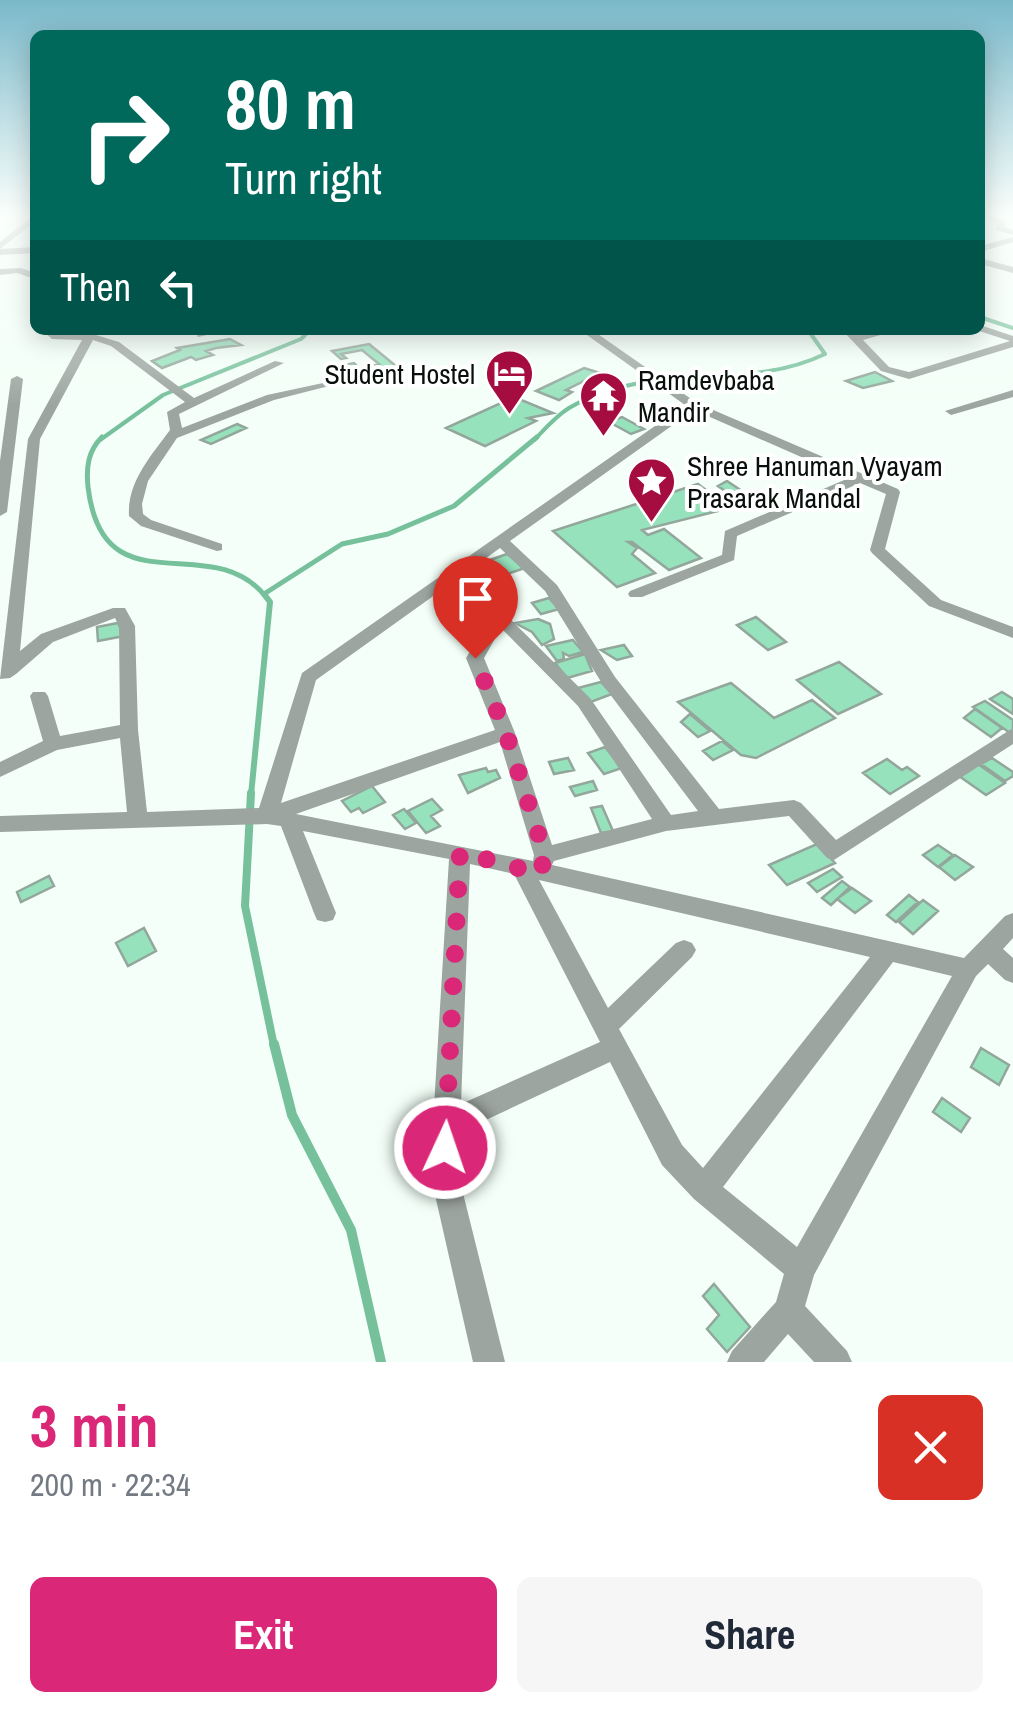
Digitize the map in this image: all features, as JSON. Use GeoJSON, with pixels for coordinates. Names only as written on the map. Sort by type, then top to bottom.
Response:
{"type":"FeatureCollection","features":[{"type":"Feature","properties":{"kind":"street"},"geometry":{"type":"LineString","coordinates":[[985,330],[1013,342]]}},
{"type":"Feature","properties":{"kind":"street"},"geometry":{"type":"LineString","coordinates":[[5,674],[34,439],[92,335]]}},
{"type":"Feature","properties":{"kind":"street"},"geometry":{"type":"LineString","coordinates":[[95,335],[115,344],[172,388],[231,412]]}},
{"type":"Feature","properties":{"kind":"street"},"geometry":{"type":"LineString","coordinates":[[591,335],[692,405],[893,492],[876,550],[935,603],[1013,633]]}},
{"type":"Feature","properties":{"kind":"street"},"geometry":{"type":"LineString","coordinates":[[854,335],[885,369],[910,376],[1013,342]]}},
{"type":"Feature","properties":{"kind":"street"},"geometry":{"type":"LineString","coordinates":[[858,338],[871,335]]}},
{"type":"Feature","properties":{"kind":"street"},"geometry":{"type":"LineString","coordinates":[[174,434],[173,412],[193,399],[279,363]]}},
{"type":"Feature","properties":{"kind":"street"},"geometry":{"type":"LineString","coordinates":[[0,512],[17,378]]}},
{"type":"Feature","properties":{"kind":"street"},"geometry":{"type":"LineString","coordinates":[[217,547],[136,516],[134,506],[153,459],[174,434],[271,397],[323,386]]}},
{"type":"Feature","properties":{"kind":"street"},"geometry":{"type":"LineString","coordinates":[[951,410],[1013,393]]}},
{"type":"Feature","properties":{"kind":"street"},"geometry":{"type":"LineString","coordinates":[[325,913],[271,818],[308,677],[466,564],[503,543],[692,405]]}},
{"type":"Feature","properties":{"kind":"street"},"geometry":{"type":"LineString","coordinates":[[636,594],[729,556],[730,534],[860,478]]}},
{"type":"Feature","properties":{"kind":"street"},"geometry":{"type":"LineString","coordinates":[[503,543],[551,588],[608,681],[712,814]]}},
{"type":"Feature","properties":{"kind":"street"},"geometry":{"type":"LineString","coordinates":[[466,564],[499,617],[584,702],[666,823]]}},
{"type":"Feature","properties":{"kind":"street"},"geometry":{"type":"LineString","coordinates":[[5,674],[47,638],[119,611],[127,626],[128,730],[138,819]]}},
{"type":"Feature","properties":{"kind":"street"},"geometry":{"type":"LineString","coordinates":[[499,617],[475,658],[506,733],[536,866],[610,1037],[672,1155],[704,1188],[801,1269]]}},
{"type":"Feature","properties":{"kind":"street"},"geometry":{"type":"LineString","coordinates":[[39,696],[53,744]]}},
{"type":"Feature","properties":{"kind":"street"},"geometry":{"type":"LineString","coordinates":[[0,770],[53,744],[128,730]]}},
{"type":"Feature","properties":{"kind":"street"},"geometry":{"type":"LineString","coordinates":[[271,818],[506,733]]}},
{"type":"Feature","properties":{"kind":"street"},"geometry":{"type":"LineString","coordinates":[[536,866],[666,823],[712,814],[794,808],[834,852],[1013,735]]}},
{"type":"Feature","properties":{"kind":"street"},"geometry":{"type":"LineString","coordinates":[[0,824],[271,818],[536,866],[888,951],[978,959],[1013,973]]}},
{"type":"Feature","properties":{"kind":"street"},"geometry":{"type":"LineString","coordinates":[[460,852],[444,1173],[490,1362]]}},
{"type":"Feature","properties":{"kind":"street"},"geometry":{"type":"LineString","coordinates":[[742,1362],[788,1311],[801,1269],[978,959],[1013,923]]}},
{"type":"Feature","properties":{"kind":"street"},"geometry":{"type":"LineString","coordinates":[[446,1124],[610,1037],[684,950]]}},
{"type":"Feature","properties":{"kind":"street"},"geometry":{"type":"LineString","coordinates":[[704,1188],[888,951]]}},
{"type":"Feature","properties":{"kind":"street"},"geometry":{"type":"LineString","coordinates":[[788,1311],[836,1362]]}},
{"type":"Feature","properties":{"kind":"building"},"geometry":{"type":"Polygon","coordinates":[[[230,339],[241,345],[216,348],[206,351],[213,355],[196,360],[191,357],[162,368],[152,361],[180,350],[177,348],[230,339]]]}},
{"type":"Feature","properties":{"kind":"building"},"geometry":{"type":"Polygon","coordinates":[[[369,344],[396,366],[356,374],[345,365],[354,363],[359,368],[379,364],[362,350],[341,354],[346,358],[341,359],[332,351],[369,344]]]}},
{"type":"Feature","properties":{"kind":"building"},"geometry":{"type":"Polygon","coordinates":[[[584,368],[600,373],[566,390],[572,392],[559,400],[536,391],[584,368]]]}},
{"type":"Feature","properties":{"kind":"building"},"geometry":{"type":"Polygon","coordinates":[[[875,372],[892,381],[863,388],[846,381],[875,372]]]}},
{"type":"Feature","properties":{"kind":"building"},"geometry":{"type":"Polygon","coordinates":[[[514,397],[553,413],[528,418],[536,421],[485,446],[446,428],[514,397]]]}},
{"type":"Feature","properties":{"kind":"building"},"geometry":{"type":"Polygon","coordinates":[[[622,417],[644,429],[631,434],[609,422],[622,417]]]}},
{"type":"Feature","properties":{"kind":"building"},"geometry":{"type":"Polygon","coordinates":[[[237,424],[246,428],[211,444],[201,440],[237,424]]]}},
{"type":"Feature","properties":{"kind":"building"},"geometry":{"type":"Polygon","coordinates":[[[727,481],[757,501],[745,505],[718,486],[727,481]]]}},
{"type":"Feature","properties":{"kind":"building"},"geometry":{"type":"Polygon","coordinates":[[[698,484],[730,508],[642,530],[648,535],[664,529],[701,558],[669,570],[632,542],[628,542],[637,548],[632,554],[655,573],[617,587],[553,531],[698,484]]]}},
{"type":"Feature","properties":{"kind":"building"},"geometry":{"type":"Polygon","coordinates":[[[507,554],[525,568],[507,574],[490,560],[507,554]]]}},
{"type":"Feature","properties":{"kind":"building"},"geometry":{"type":"Polygon","coordinates":[[[549,598],[559,609],[541,614],[532,603],[549,598]]]}},
{"type":"Feature","properties":{"kind":"building"},"geometry":{"type":"Polygon","coordinates":[[[756,617],[786,642],[768,650],[737,625],[756,617]]]}},
{"type":"Feature","properties":{"kind":"building"},"geometry":{"type":"Polygon","coordinates":[[[538,619],[550,624],[554,639],[542,645],[532,632],[515,623],[538,619]]]}},
{"type":"Feature","properties":{"kind":"building"},"geometry":{"type":"Polygon","coordinates":[[[118,623],[124,636],[98,641],[97,627],[118,623]]]}},
{"type":"Feature","properties":{"kind":"building"},"geometry":{"type":"Polygon","coordinates":[[[573,640],[583,652],[569,656],[563,653],[564,659],[557,661],[546,646],[573,640]]]}},
{"type":"Feature","properties":{"kind":"building"},"geometry":{"type":"Polygon","coordinates":[[[624,645],[632,656],[617,660],[601,650],[624,645]]]}},
{"type":"Feature","properties":{"kind":"building"},"geometry":{"type":"Polygon","coordinates":[[[585,654],[592,671],[567,678],[555,663],[585,654]]]}},
{"type":"Feature","properties":{"kind":"building"},"geometry":{"type":"Polygon","coordinates":[[[839,662],[881,694],[838,714],[797,680],[839,662]]]}},
{"type":"Feature","properties":{"kind":"building"},"geometry":{"type":"Polygon","coordinates":[[[601,682],[612,694],[588,703],[578,688],[601,682]]]}},
{"type":"Feature","properties":{"kind":"building"},"geometry":{"type":"Polygon","coordinates":[[[731,683],[774,718],[812,700],[835,718],[756,758],[741,755],[678,702],[731,683]]]}},
{"type":"Feature","properties":{"kind":"building"},"geometry":{"type":"Polygon","coordinates":[[[1002,692],[1013,699],[1013,714],[990,699],[1002,692]]]}},
{"type":"Feature","properties":{"kind":"building"},"geometry":{"type":"Polygon","coordinates":[[[985,701],[1013,720],[1013,735],[973,707],[985,701]]]}},
{"type":"Feature","properties":{"kind":"building"},"geometry":{"type":"Polygon","coordinates":[[[975,709],[1002,728],[991,737],[964,718],[975,709]]]}},
{"type":"Feature","properties":{"kind":"building"},"geometry":{"type":"Polygon","coordinates":[[[690,714],[710,731],[698,737],[681,722],[690,714]]]}},
{"type":"Feature","properties":{"kind":"building"},"geometry":{"type":"Polygon","coordinates":[[[722,741],[733,750],[713,760],[703,751],[722,741]]]}},
{"type":"Feature","properties":{"kind":"building"},"geometry":{"type":"Polygon","coordinates":[[[605,747],[622,768],[604,774],[588,753],[605,747]]]}},
{"type":"Feature","properties":{"kind":"building"},"geometry":{"type":"Polygon","coordinates":[[[568,758],[574,770],[554,774],[549,762],[568,758]]]}},
{"type":"Feature","properties":{"kind":"building"},"geometry":{"type":"Polygon","coordinates":[[[992,758],[1013,772],[1013,776],[1005,781],[981,764],[992,758]]]}},
{"type":"Feature","properties":{"kind":"building"},"geometry":{"type":"Polygon","coordinates":[[[887,759],[919,776],[890,794],[863,773],[887,759]]]}},
{"type":"Feature","properties":{"kind":"building"},"geometry":{"type":"Polygon","coordinates":[[[978,764],[1005,783],[986,795],[959,776],[978,764]]]}},
{"type":"Feature","properties":{"kind":"building"},"geometry":{"type":"Polygon","coordinates":[[[486,768],[488,772],[496,770],[500,778],[468,793],[459,775],[486,768]]]}},
{"type":"Feature","properties":{"kind":"building"},"geometry":{"type":"Polygon","coordinates":[[[593,781],[597,790],[575,796],[570,787],[593,781]]]}},
{"type":"Feature","properties":{"kind":"building"},"geometry":{"type":"Polygon","coordinates":[[[372,786],[385,802],[363,813],[359,808],[351,812],[342,801],[372,786]]]}},
{"type":"Feature","properties":{"kind":"building"},"geometry":{"type":"Polygon","coordinates":[[[432,799],[442,810],[431,816],[440,826],[426,833],[408,811],[432,799]]]}},
{"type":"Feature","properties":{"kind":"building"},"geometry":{"type":"Polygon","coordinates":[[[602,806],[613,831],[601,833],[591,808],[602,806]]]}},
{"type":"Feature","properties":{"kind":"building"},"geometry":{"type":"Polygon","coordinates":[[[404,809],[416,823],[405,829],[393,815],[404,809]]]}},
{"type":"Feature","properties":{"kind":"building"},"geometry":{"type":"Polygon","coordinates":[[[817,844],[835,863],[787,885],[769,865],[817,844]]]}},
{"type":"Feature","properties":{"kind":"building"},"geometry":{"type":"Polygon","coordinates":[[[938,845],[953,855],[938,867],[923,855],[938,845]]]}},
{"type":"Feature","properties":{"kind":"building"},"geometry":{"type":"Polygon","coordinates":[[[955,855],[973,867],[955,880],[939,867],[955,855]]]}},
{"type":"Feature","properties":{"kind":"building"},"geometry":{"type":"Polygon","coordinates":[[[833,869],[842,877],[817,892],[808,883],[833,869]]]}},
{"type":"Feature","properties":{"kind":"building"},"geometry":{"type":"Polygon","coordinates":[[[49,876],[54,886],[21,902],[17,892],[49,876]]]}},
{"type":"Feature","properties":{"kind":"building"},"geometry":{"type":"Polygon","coordinates":[[[842,881],[850,887],[831,905],[822,898],[842,881]]]}},
{"type":"Feature","properties":{"kind":"building"},"geometry":{"type":"Polygon","coordinates":[[[852,888],[871,901],[855,913],[837,899],[852,888]]]}},
{"type":"Feature","properties":{"kind":"building"},"geometry":{"type":"Polygon","coordinates":[[[909,895],[918,902],[896,922],[887,915],[909,895]]]}},
{"type":"Feature","properties":{"kind":"building"},"geometry":{"type":"Polygon","coordinates":[[[923,900],[938,911],[913,934],[899,922],[923,900]]]}},
{"type":"Feature","properties":{"kind":"building"},"geometry":{"type":"Polygon","coordinates":[[[144,928],[156,951],[128,966],[116,943],[144,928]]]}},
{"type":"Feature","properties":{"kind":"building"},"geometry":{"type":"Polygon","coordinates":[[[981,1048],[1009,1065],[999,1085],[971,1067],[981,1048]]]}},
{"type":"Feature","properties":{"kind":"building"},"geometry":{"type":"Polygon","coordinates":[[[942,1098],[970,1118],[961,1132],[933,1112],[942,1098]]]}},
{"type":"Feature","properties":{"kind":"building"},"geometry":{"type":"Polygon","coordinates":[[[714,1284],[750,1327],[727,1352],[707,1329],[719,1315],[703,1296],[714,1284]]]}},
{"type":"Feature","properties":{"kind":"waterway"},"geometry":{"type":"LineString","coordinates":[[985,319],[1013,328]]}},
{"type":"Feature","properties":{"kind":"waterway"},"geometry":{"type":"LineString","coordinates":[[100,440],[163,395],[305,335]]}},
{"type":"Feature","properties":{"kind":"waterway"},"geometry":{"type":"LineString","coordinates":[[537,437],[564,411],[599,393],[663,380],[762,372],[794,366],[825,354],[812,335]]}},
{"type":"Feature","properties":{"kind":"waterway"},"geometry":{"type":"LineString","coordinates":[[102,437],[89,460],[88,487],[98,525],[114,547],[136,558],[217,568],[243,577],[266,597]]}},
{"type":"Feature","properties":{"kind":"waterway"},"geometry":{"type":"LineString","coordinates":[[251,795],[270,602],[264,594],[342,544],[388,534],[454,506],[537,437]]}},
{"type":"Feature","properties":{"kind":"waterway"},"geometry":{"type":"LineString","coordinates":[[534,440],[537,437]]}},
{"type":"Feature","properties":{"kind":"waterway"},"geometry":{"type":"LineString","coordinates":[[251,793],[245,906],[274,1046]]}},
{"type":"Feature","properties":{"kind":"waterway"},"geometry":{"type":"LineString","coordinates":[[274,1044],[292,1115],[351,1230],[381,1362]]}},
{"type":"Feature","properties":{"kind":"place","name":"Student Hostel"},"geometry":{"type":"Point","coordinates":[510,416]}},
{"type":"Feature","properties":{"kind":"place","name":"Ramdevbaba Mandir"},"geometry":{"type":"Point","coordinates":[603,438]}},
{"type":"Feature","properties":{"kind":"place","name":"Shree Hanuman Vyayam Prasarak Mandal"},"geometry":{"type":"Point","coordinates":[652,524]}},
{"type":"Feature","properties":{"kind":"route"},"geometry":{"type":"LineString","coordinates":[[445,1148],[460,852],[540,874],[545,855],[506,733],[475,658]]}}]}
